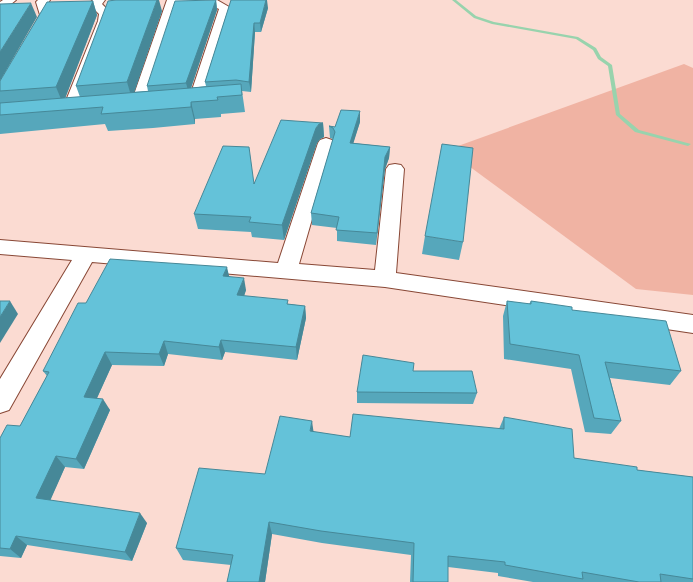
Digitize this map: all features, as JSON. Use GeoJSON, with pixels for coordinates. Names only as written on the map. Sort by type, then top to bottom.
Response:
{"type":"FeatureCollection","features":[{"type":"Feature","properties":{"kind":"street"},"geometry":{"type":"LineString","coordinates":[[0,8],[10,0]]}},
{"type":"Feature","properties":{"kind":"street"},"geometry":{"type":"LineString","coordinates":[[29,45],[46,15],[42,2],[44,0]]}},
{"type":"Feature","properties":{"kind":"street"},"geometry":{"type":"LineString","coordinates":[[71,108],[104,21],[105,13],[95,4],[99,0]]}},
{"type":"Feature","properties":{"kind":"street"},"geometry":{"type":"LineString","coordinates":[[124,104],[146,103],[174,0],[212,2],[225,8],[196,99]]}},
{"type":"Feature","properties":{"kind":"street"},"geometry":{"type":"LineString","coordinates":[[55,110],[86,107]]}},
{"type":"Feature","properties":{"kind":"street"},"geometry":{"type":"LineString","coordinates":[[286,271],[326,143]]}},
{"type":"Feature","properties":{"kind":"street"},"geometry":{"type":"LineString","coordinates":[[385,280],[396,169]]}},
{"type":"Feature","properties":{"kind":"street"},"geometry":{"type":"LineString","coordinates":[[0,247],[385,280],[693,324]]}},
{"type":"Feature","properties":{"kind":"street"},"geometry":{"type":"LineString","coordinates":[[0,402],[86,254]]}},
{"type":"Feature","properties":{"kind":"shaded area"},"geometry":{"type":"Polygon","coordinates":[[[684,64],[693,68],[693,295],[636,289],[447,150],[684,64]]]}},
{"type":"Feature","properties":{"kind":"building"},"geometry":{"type":"Polygon","coordinates":[[[157,0],[127,82],[76,86],[108,1],[157,0]]]}},
{"type":"Feature","properties":{"kind":"building"},"geometry":{"type":"Polygon","coordinates":[[[216,0],[186,83],[147,86],[175,1],[216,0]]]}},
{"type":"Feature","properties":{"kind":"building"},"geometry":{"type":"Polygon","coordinates":[[[231,0],[266,0],[260,23],[254,23],[249,82],[236,80],[205,82],[231,0]]]}},
{"type":"Feature","properties":{"kind":"building"},"geometry":{"type":"Polygon","coordinates":[[[93,1],[56,87],[0,91],[0,81],[47,2],[93,1]]]}},
{"type":"Feature","properties":{"kind":"building"},"geometry":{"type":"Polygon","coordinates":[[[31,3],[0,52],[0,4],[31,3]]]}},
{"type":"Feature","properties":{"kind":"building"},"geometry":{"type":"Polygon","coordinates":[[[241,84],[242,95],[217,97],[218,100],[191,102],[191,107],[101,114],[103,107],[0,115],[0,103],[241,84]]]}},
{"type":"Feature","properties":{"kind":"building"},"geometry":{"type":"Polygon","coordinates":[[[341,110],[360,111],[350,143],[390,147],[385,157],[377,233],[336,230],[339,217],[311,213],[335,132],[333,128],[329,126],[335,127],[341,110]]]}},
{"type":"Feature","properties":{"kind":"building"},"geometry":{"type":"Polygon","coordinates":[[[281,120],[323,123],[319,124],[316,128],[282,225],[249,222],[251,217],[194,214],[223,146],[249,147],[254,184],[281,120]]]}},
{"type":"Feature","properties":{"kind":"building"},"geometry":{"type":"Polygon","coordinates":[[[442,144],[473,148],[463,242],[425,236],[442,144]]]}},
{"type":"Feature","properties":{"kind":"building"},"geometry":{"type":"Polygon","coordinates":[[[110,259],[227,267],[223,276],[244,278],[237,295],[288,300],[287,304],[305,306],[296,347],[221,340],[219,347],[164,341],[159,354],[105,352],[84,397],[103,399],[76,459],[56,456],[36,498],[140,513],[125,552],[16,536],[10,549],[0,548],[0,438],[7,425],[20,426],[49,372],[43,371],[78,303],[86,303],[110,259]]]}},
{"type":"Feature","properties":{"kind":"building"},"geometry":{"type":"Polygon","coordinates":[[[0,301],[10,301],[0,317],[0,301]]]}},
{"type":"Feature","properties":{"kind":"building"},"geometry":{"type":"Polygon","coordinates":[[[507,301],[531,304],[531,301],[572,307],[572,310],[666,321],[681,371],[605,362],[621,421],[594,418],[579,355],[510,344],[507,301]]]}},
{"type":"Feature","properties":{"kind":"building"},"geometry":{"type":"Polygon","coordinates":[[[363,355],[414,363],[413,371],[472,371],[477,393],[357,392],[363,355]]]}},
{"type":"Feature","properties":{"kind":"building"},"geometry":{"type":"Polygon","coordinates":[[[353,414],[504,429],[504,417],[572,429],[574,458],[637,467],[637,470],[693,477],[693,579],[660,574],[661,582],[639,582],[582,572],[583,579],[505,565],[505,562],[448,556],[448,582],[413,582],[414,543],[321,531],[269,522],[259,582],[227,582],[233,555],[176,548],[199,468],[265,474],[280,416],[312,421],[310,431],[350,437],[353,414]]]}},
{"type":"Feature","properties":{"kind":"waterway"},"geometry":{"type":"LineString","coordinates":[[454,0],[475,17],[493,23],[577,38],[595,49],[599,58],[610,65],[618,114],[637,131],[688,144]]}}]}
